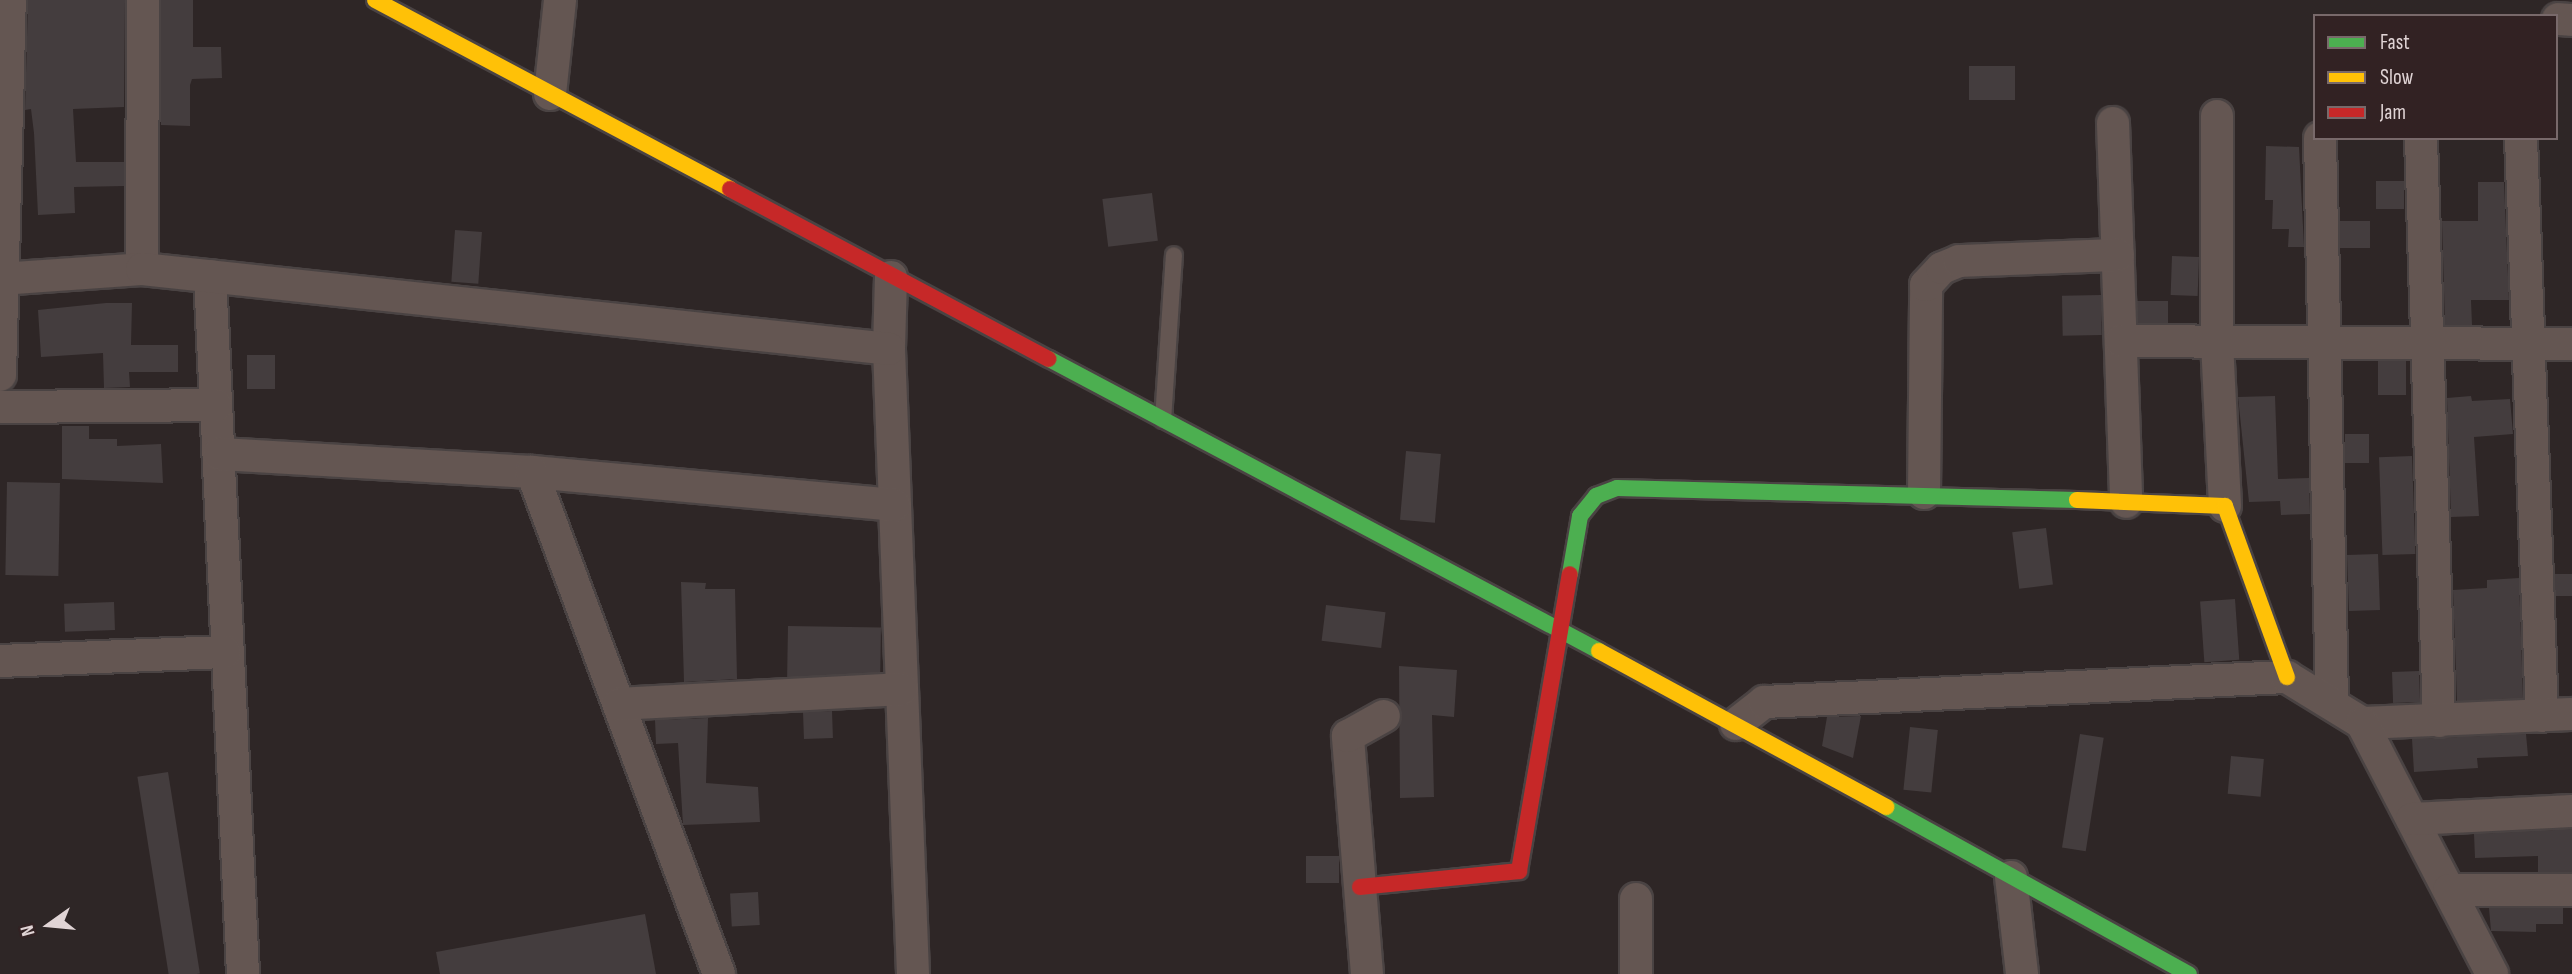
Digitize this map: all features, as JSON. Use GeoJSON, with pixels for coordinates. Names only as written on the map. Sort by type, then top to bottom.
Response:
{"type":"FeatureCollection","features":[{"type":"Feature","properties":{"kind":"main road"},"geometry":{"type":"LineString","coordinates":[[375,0],[1559,633],[1736,724],[2189,974]]}},
{"type":"Feature","properties":{"kind":"main road"},"geometry":{"type":"LineString","coordinates":[[1360,887],[1519,872],[1580,516],[1596,496],[1617,488],[1924,493],[2225,506],[2287,677]]}},
{"type":"Feature","properties":{"kind":"street"},"geometry":{"type":"LineString","coordinates":[[0,375],[10,0]]}},
{"type":"Feature","properties":{"kind":"street"},"geometry":{"type":"LineString","coordinates":[[142,269],[143,0]]}},
{"type":"Feature","properties":{"kind":"street"},"geometry":{"type":"LineString","coordinates":[[550,94],[561,0]]}},
{"type":"Feature","properties":{"kind":"street"},"geometry":{"type":"LineString","coordinates":[[2217,116],[2217,342],[2225,506]]}},
{"type":"Feature","properties":{"kind":"street"},"geometry":{"type":"LineString","coordinates":[[2113,123],[2126,502]]}},
{"type":"Feature","properties":{"kind":"street"},"geometry":{"type":"LineString","coordinates":[[2320,140],[2322,342],[2332,703]]}},
{"type":"Feature","properties":{"kind":"street"},"geometry":{"type":"LineString","coordinates":[[2421,140],[2424,343],[2439,721]]}},
{"type":"Feature","properties":{"kind":"street"},"geometry":{"type":"LineString","coordinates":[[2362,723],[2557,715],[2529,344],[2521,140]]}},
{"type":"Feature","properties":{"kind":"street"},"geometry":{"type":"LineString","coordinates":[[1924,493],[1926,285],[1942,268],[1959,261],[2118,256]]}},
{"type":"Feature","properties":{"kind":"street"},"geometry":{"type":"LineString","coordinates":[[2,279],[142,269],[889,349]]}},
{"type":"Feature","properties":{"kind":"street"},"geometry":{"type":"LineString","coordinates":[[210,276],[225,652],[243,974]]}},
{"type":"Feature","properties":{"kind":"street"},"geometry":{"type":"LineString","coordinates":[[891,277],[889,349],[913,974]]}},
{"type":"Feature","properties":{"kind":"street"},"geometry":{"type":"LineString","coordinates":[[2121,341],[2572,344]]}},
{"type":"Feature","properties":{"kind":"street"},"geometry":{"type":"LineString","coordinates":[[0,407],[216,405]]}},
{"type":"Feature","properties":{"kind":"street"},"geometry":{"type":"LineString","coordinates":[[219,454],[533,472],[895,505]]}},
{"type":"Feature","properties":{"kind":"street"},"geometry":{"type":"LineString","coordinates":[[533,472],[719,974]]}},
{"type":"Feature","properties":{"kind":"street"},"geometry":{"type":"LineString","coordinates":[[0,661],[225,652]]}},
{"type":"Feature","properties":{"kind":"street"},"geometry":{"type":"LineString","coordinates":[[1736,724],[1764,702],[2287,677],[2362,723],[2492,974]]}},
{"type":"Feature","properties":{"kind":"street"},"geometry":{"type":"LineString","coordinates":[[619,704],[902,689]]}},
{"type":"Feature","properties":{"kind":"street"},"geometry":{"type":"LineString","coordinates":[[1367,974],[1348,736],[1384,716]]}},
{"type":"Feature","properties":{"kind":"street"},"geometry":{"type":"LineString","coordinates":[[2412,819],[2572,811]]}},
{"type":"Feature","properties":{"kind":"street"},"geometry":{"type":"LineString","coordinates":[[2011,877],[2022,974]]}},
{"type":"Feature","properties":{"kind":"street"},"geometry":{"type":"LineString","coordinates":[[2449,890],[2572,890]]}},
{"type":"Feature","properties":{"kind":"street"},"geometry":{"type":"LineString","coordinates":[[1636,899],[1636,974]]}},
{"type":"Feature","properties":{"kind":"lane"},"geometry":{"type":"LineString","coordinates":[[1163,422],[1174,255]]}},
{"type":"Feature","properties":{"kind":"building"},"geometry":{"type":"Polygon","coordinates":[[[28,0],[125,0],[124,107],[73,109],[76,162],[124,162],[124,186],[74,187],[75,213],[38,215],[34,133],[31,109],[25,110],[28,0]]]}},
{"type":"Feature","properties":{"kind":"building"},"geometry":{"type":"Polygon","coordinates":[[[161,0],[193,0],[193,47],[221,47],[222,78],[192,79],[190,126],[161,125],[161,0]]]}},
{"type":"Feature","properties":{"kind":"building"},"geometry":{"type":"Polygon","coordinates":[[[1969,66],[2015,66],[2015,100],[1969,100],[1969,66]]]}},
{"type":"Feature","properties":{"kind":"building"},"geometry":{"type":"Polygon","coordinates":[[[2266,146],[2299,147],[2304,247],[2288,247],[2289,229],[2272,229],[2273,200],[2265,200],[2266,146]]]}},
{"type":"Feature","properties":{"kind":"building"},"geometry":{"type":"Polygon","coordinates":[[[2376,181],[2404,181],[2404,209],[2376,209],[2376,181]]]}},
{"type":"Feature","properties":{"kind":"building"},"geometry":{"type":"Polygon","coordinates":[[[2478,182],[2504,182],[2509,300],[2471,300],[2472,325],[2445,325],[2442,221],[2478,221],[2478,182]]]}},
{"type":"Feature","properties":{"kind":"building"},"geometry":{"type":"Polygon","coordinates":[[[1152,193],[1158,241],[1108,247],[1102,199],[1152,193]]]}},
{"type":"Feature","properties":{"kind":"building"},"geometry":{"type":"Polygon","coordinates":[[[2340,221],[2370,221],[2370,248],[2340,248],[2340,221]]]}},
{"type":"Feature","properties":{"kind":"building"},"geometry":{"type":"Polygon","coordinates":[[[455,230],[482,232],[478,284],[451,282],[455,230]]]}},
{"type":"Feature","properties":{"kind":"building"},"geometry":{"type":"Polygon","coordinates":[[[2172,256],[2199,257],[2198,296],[2171,295],[2172,256]]]}},
{"type":"Feature","properties":{"kind":"building"},"geometry":{"type":"Polygon","coordinates":[[[2101,295],[2102,335],[2063,336],[2062,296],[2101,295]]]}},
{"type":"Feature","properties":{"kind":"building"},"geometry":{"type":"Polygon","coordinates":[[[2137,301],[2168,301],[2168,323],[2137,323],[2137,301]]]}},
{"type":"Feature","properties":{"kind":"building"},"geometry":{"type":"Polygon","coordinates":[[[132,303],[131,345],[178,345],[178,372],[129,372],[130,387],[104,388],[103,353],[41,357],[38,310],[132,303]]]}},
{"type":"Feature","properties":{"kind":"building"},"geometry":{"type":"Polygon","coordinates":[[[247,355],[275,355],[275,389],[247,389],[247,355]]]}},
{"type":"Feature","properties":{"kind":"building"},"geometry":{"type":"Polygon","coordinates":[[[2378,361],[2406,361],[2406,395],[2378,395],[2378,361]]]}},
{"type":"Feature","properties":{"kind":"building"},"geometry":{"type":"Polygon","coordinates":[[[2275,396],[2278,479],[2309,478],[2310,514],[2281,515],[2280,501],[2249,502],[2238,397],[2275,396]]]}},
{"type":"Feature","properties":{"kind":"building"},"geometry":{"type":"Polygon","coordinates":[[[2471,396],[2472,401],[2510,399],[2513,434],[2474,437],[2479,516],[2451,517],[2447,398],[2471,396]]]}},
{"type":"Feature","properties":{"kind":"building"},"geometry":{"type":"Polygon","coordinates":[[[62,426],[89,426],[89,439],[117,439],[117,446],[161,444],[163,483],[62,479],[62,426]]]}},
{"type":"Feature","properties":{"kind":"building"},"geometry":{"type":"Polygon","coordinates":[[[2345,434],[2369,434],[2369,463],[2345,463],[2345,434]]]}},
{"type":"Feature","properties":{"kind":"building"},"geometry":{"type":"Polygon","coordinates":[[[1406,451],[1441,454],[1435,523],[1400,520],[1406,451]]]}},
{"type":"Feature","properties":{"kind":"building"},"geometry":{"type":"Polygon","coordinates":[[[2412,456],[2415,554],[2382,555],[2379,457],[2412,456]]]}},
{"type":"Feature","properties":{"kind":"building"},"geometry":{"type":"Polygon","coordinates":[[[7,482],[60,483],[58,576],[5,575],[7,482]]]}},
{"type":"Feature","properties":{"kind":"building"},"geometry":{"type":"Polygon","coordinates":[[[2046,528],[2053,585],[2019,589],[2012,532],[2046,528]]]}},
{"type":"Feature","properties":{"kind":"building"},"geometry":{"type":"Polygon","coordinates":[[[2378,554],[2380,610],[2349,611],[2347,555],[2378,554]]]}},
{"type":"Feature","properties":{"kind":"building"},"geometry":{"type":"Polygon","coordinates":[[[2555,574],[2572,574],[2572,596],[2555,596],[2555,574]]]}},
{"type":"Feature","properties":{"kind":"building"},"geometry":{"type":"Polygon","coordinates":[[[2519,578],[2523,698],[2457,701],[2453,590],[2487,588],[2487,580],[2519,578]]]}},
{"type":"Feature","properties":{"kind":"building"},"geometry":{"type":"Polygon","coordinates":[[[681,582],[706,583],[705,589],[735,589],[737,679],[684,682],[681,582]]]}},
{"type":"Feature","properties":{"kind":"building"},"geometry":{"type":"Polygon","coordinates":[[[2235,599],[2239,660],[2204,662],[2200,601],[2235,599]]]}},
{"type":"Feature","properties":{"kind":"building"},"geometry":{"type":"Polygon","coordinates":[[[114,602],[115,630],[65,632],[64,604],[114,602]]]}},
{"type":"Feature","properties":{"kind":"building"},"geometry":{"type":"Polygon","coordinates":[[[1326,605],[1386,612],[1381,648],[1322,641],[1326,605]]]}},
{"type":"Feature","properties":{"kind":"building"},"geometry":{"type":"Polygon","coordinates":[[[788,626],[881,628],[880,679],[787,677],[788,626]]]}},
{"type":"Feature","properties":{"kind":"building"},"geometry":{"type":"Polygon","coordinates":[[[1399,666],[1457,670],[1454,717],[1432,715],[1434,797],[1400,798],[1399,666]]]}},
{"type":"Feature","properties":{"kind":"building"},"geometry":{"type":"Polygon","coordinates":[[[2419,671],[2420,702],[2393,703],[2392,672],[2419,671]]]}},
{"type":"Feature","properties":{"kind":"building"},"geometry":{"type":"Polygon","coordinates":[[[832,711],[833,738],[804,739],[803,712],[832,711]]]}},
{"type":"Feature","properties":{"kind":"building"},"geometry":{"type":"Polygon","coordinates":[[[1861,716],[1853,758],[1822,746],[1827,717],[1861,716]]]}},
{"type":"Feature","properties":{"kind":"building"},"geometry":{"type":"Polygon","coordinates":[[[708,718],[706,783],[758,787],[760,822],[683,825],[678,743],[656,744],[655,720],[708,718]]]}},
{"type":"Feature","properties":{"kind":"building"},"geometry":{"type":"Polygon","coordinates":[[[1910,727],[1938,730],[1931,793],[1903,790],[1910,727]]]}},
{"type":"Feature","properties":{"kind":"building"},"geometry":{"type":"Polygon","coordinates":[[[2080,734],[2104,738],[2086,851],[2062,848],[2080,734]]]}},
{"type":"Feature","properties":{"kind":"building"},"geometry":{"type":"Polygon","coordinates":[[[2526,734],[2528,756],[2477,758],[2478,768],[2414,772],[2412,739],[2526,734]]]}},
{"type":"Feature","properties":{"kind":"building"},"geometry":{"type":"Polygon","coordinates":[[[2231,756],[2264,759],[2261,797],[2228,794],[2231,756]]]}},
{"type":"Feature","properties":{"kind":"building"},"geometry":{"type":"Polygon","coordinates":[[[168,772],[200,973],[169,974],[137,777],[168,772]]]}},
{"type":"Feature","properties":{"kind":"building"},"geometry":{"type":"Polygon","coordinates":[[[2572,829],[2572,872],[2538,872],[2538,856],[2475,858],[2474,834],[2572,829]]]}},
{"type":"Feature","properties":{"kind":"building"},"geometry":{"type":"Polygon","coordinates":[[[1306,856],[1339,856],[1339,883],[1306,883],[1306,856]]]}},
{"type":"Feature","properties":{"kind":"building"},"geometry":{"type":"Polygon","coordinates":[[[758,892],[760,925],[732,926],[730,893],[758,892]]]}},
{"type":"Feature","properties":{"kind":"building"},"geometry":{"type":"Polygon","coordinates":[[[2489,908],[2563,908],[2563,924],[2536,924],[2536,932],[2491,931],[2489,908]]]}},
{"type":"Feature","properties":{"kind":"building"},"geometry":{"type":"Polygon","coordinates":[[[645,914],[656,974],[440,974],[436,952],[645,914]]]}},
{"type":"Feature","properties":{"kind":"traffic: fast"},"geometry":{"type":"LineString","coordinates":[[1049,359],[1599,651]]}},
{"type":"Feature","properties":{"kind":"traffic: fast"},"geometry":{"type":"LineString","coordinates":[[1570,574],[1580,516],[1596,496],[1617,488],[2077,500]]}},
{"type":"Feature","properties":{"kind":"traffic: fast"},"geometry":{"type":"LineString","coordinates":[[1886,807],[2189,974]]}},
{"type":"Feature","properties":{"kind":"traffic: slow"},"geometry":{"type":"LineString","coordinates":[[375,0],[730,189]]}},
{"type":"Feature","properties":{"kind":"traffic: slow"},"geometry":{"type":"LineString","coordinates":[[2077,500],[2225,506],[2287,677]]}},
{"type":"Feature","properties":{"kind":"traffic: slow"},"geometry":{"type":"LineString","coordinates":[[1599,651],[1886,807]]}},
{"type":"Feature","properties":{"kind":"traffic: jam"},"geometry":{"type":"LineString","coordinates":[[730,189],[1049,359]]}},
{"type":"Feature","properties":{"kind":"traffic: jam"},"geometry":{"type":"LineString","coordinates":[[1360,887],[1519,871],[1570,574]]}}]}
